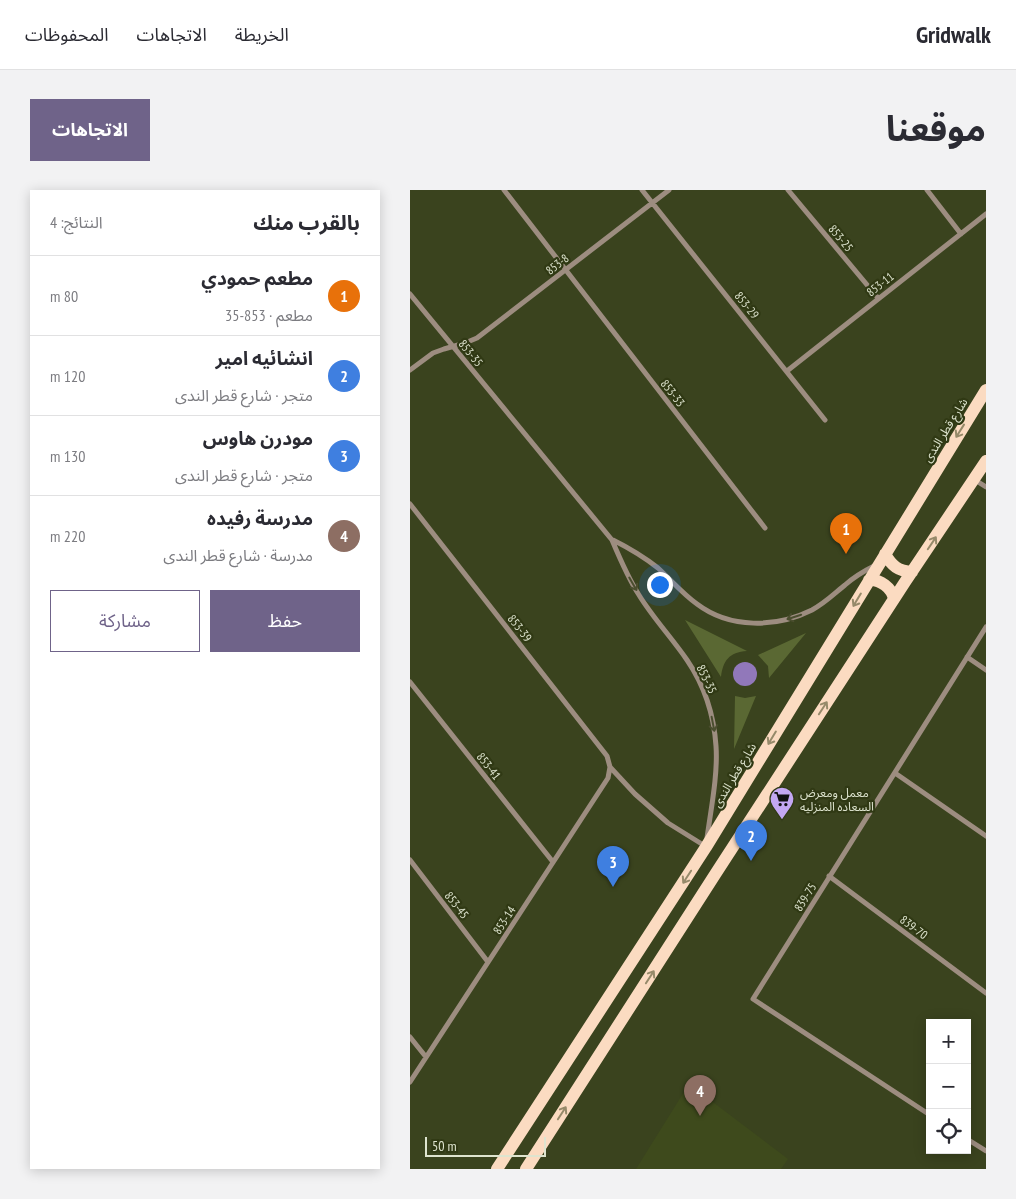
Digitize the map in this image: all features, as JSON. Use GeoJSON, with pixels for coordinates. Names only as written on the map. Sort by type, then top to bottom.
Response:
{"type":"FeatureCollection","features":[{"type":"Feature","properties":{"kind":"main road","name":"شارع قطر الندى"},"geometry":{"type":"LineString","coordinates":[[497,1169],[706,847],[986,390]]}},
{"type":"Feature","properties":{"kind":"main road"},"geometry":{"type":"LineString","coordinates":[[526,1169],[894,599],[986,461]]}},
{"type":"Feature","properties":{"kind":"main road"},"geometry":{"type":"LineString","coordinates":[[882,559],[890,562],[902,571],[912,572]]}},
{"type":"Feature","properties":{"kind":"main road"},"geometry":{"type":"LineString","coordinates":[[869,580],[874,580],[888,586],[894,594],[894,599]]}},
{"type":"Feature","properties":{"kind":"street","name":"853-33"},"geometry":{"type":"LineString","coordinates":[[504,190],[765,528]]}},
{"type":"Feature","properties":{"kind":"street","name":"853-29"},"geometry":{"type":"LineString","coordinates":[[642,190],[825,420]]}},
{"type":"Feature","properties":{"kind":"street","name":"853-8"},"geometry":{"type":"LineString","coordinates":[[410,370],[433,353],[477,338],[669,190]]}},
{"type":"Feature","properties":{"kind":"street","name":"853-25"},"geometry":{"type":"LineString","coordinates":[[788,190],[878,298]]}},
{"type":"Feature","properties":{"kind":"street"},"geometry":{"type":"LineString","coordinates":[[927,190],[961,234]]}},
{"type":"Feature","properties":{"kind":"street","name":"853-11"},"geometry":{"type":"LineString","coordinates":[[786,371],[986,214]]}},
{"type":"Feature","properties":{"kind":"street","name":"853-35"},"geometry":{"type":"LineString","coordinates":[[410,294],[612,540],[624,569],[640,596],[697,676],[705,693],[710,711],[716,747],[716,766],[706,847]]}},
{"type":"Feature","properties":{"kind":"street"},"geometry":{"type":"LineString","coordinates":[[975,480],[986,487]]}},
{"type":"Feature","properties":{"kind":"street","name":"853-39"},"geometry":{"type":"LineString","coordinates":[[410,504],[607,756],[610,767],[668,823],[706,847]]}},
{"type":"Feature","properties":{"kind":"street","name":"853-35"},"geometry":{"type":"LineString","coordinates":[[612,540],[631,549],[648,561],[703,608],[721,618],[747,623],[787,619],[807,612],[825,602],[882,559]]}},
{"type":"Feature","properties":{"kind":"street","name":"839-75"},"geometry":{"type":"LineString","coordinates":[[926,1111],[753,999],[986,628]]}},
{"type":"Feature","properties":{"kind":"street"},"geometry":{"type":"LineString","coordinates":[[967,657],[986,670]]}},
{"type":"Feature","properties":{"kind":"street","name":"853-41"},"geometry":{"type":"LineString","coordinates":[[410,682],[553,862]]}},
{"type":"Feature","properties":{"kind":"street","name":"853-14"},"geometry":{"type":"LineString","coordinates":[[410,1082],[608,778],[610,767]]}},
{"type":"Feature","properties":{"kind":"street"},"geometry":{"type":"LineString","coordinates":[[895,773],[986,836]]}},
{"type":"Feature","properties":{"kind":"street","name":"853-45"},"geometry":{"type":"LineString","coordinates":[[410,860],[488,962]]}},
{"type":"Feature","properties":{"kind":"street","name":"839-70"},"geometry":{"type":"LineString","coordinates":[[830,876],[986,993]]}},
{"type":"Feature","properties":{"kind":"street"},"geometry":{"type":"LineString","coordinates":[[410,1037],[426,1058]]}},
{"type":"Feature","properties":{"kind":"street"},"geometry":{"type":"LineString","coordinates":[[971,1142],[986,1151]]}},
{"type":"Feature","properties":{"kind":"shaded area"},"geometry":{"type":"Polygon","coordinates":[[[685,620],[747,651],[736,653],[728,658],[723,666],[721,677],[685,620]]]}},
{"type":"Feature","properties":{"kind":"shaded area"},"geometry":{"type":"Polygon","coordinates":[[[806,633],[769,678],[768,666],[758,655],[806,633]]]}},
{"type":"Feature","properties":{"kind":"shaded area"},"geometry":{"type":"Polygon","coordinates":[[[740,662],[750,662],[757,669],[757,679],[750,686],[740,686],[733,679],[733,669],[740,662]]]}},
{"type":"Feature","properties":{"kind":"shaded area"},"geometry":{"type":"Polygon","coordinates":[[[735,696],[745,698],[756,696],[734,749],[735,696]]]}},
{"type":"Feature","properties":{"kind":"shaded area"},"geometry":{"type":"Polygon","coordinates":[[[689,1084],[788,1159],[781,1169],[636,1169],[689,1084]]]}},
{"type":"Feature","properties":{"kind":"place","name":"مطعم حمودي"},"geometry":{"type":"Point","coordinates":[846,554]}},
{"type":"Feature","properties":{"kind":"place","name":"معمل ومعرض السعاده المنزليه"},"geometry":{"type":"Point","coordinates":[782,820]}},
{"type":"Feature","properties":{"kind":"place","name":"انشائيه امير"},"geometry":{"type":"Point","coordinates":[751,861]}},
{"type":"Feature","properties":{"kind":"place","name":"مودرن هاوس"},"geometry":{"type":"Point","coordinates":[613,887]}},
{"type":"Feature","properties":{"kind":"place","name":"مدرسة رفيده"},"geometry":{"type":"Point","coordinates":[700,1116]}}]}
